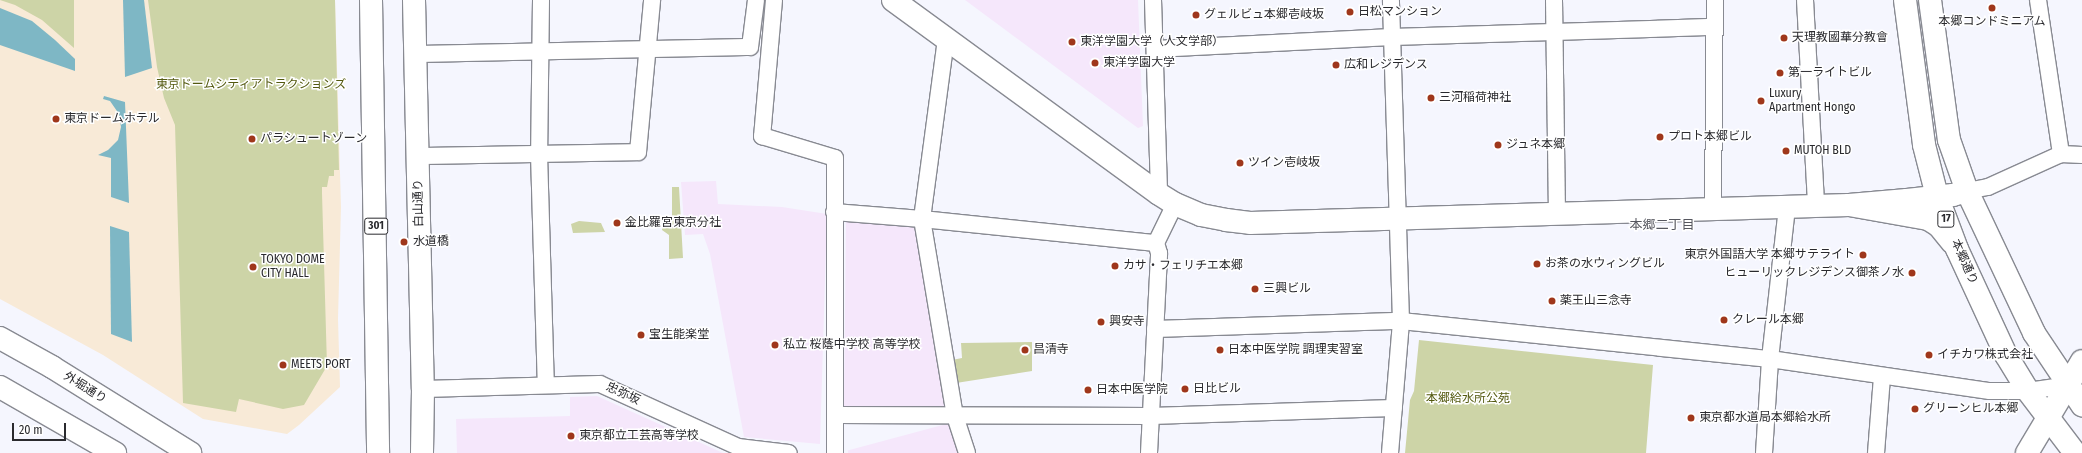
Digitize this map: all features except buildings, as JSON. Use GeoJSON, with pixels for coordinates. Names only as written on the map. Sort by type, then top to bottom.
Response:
{"type":"FeatureCollection","features":[{"type":"Feature","properties":{"kind":"main road","name":"301"},"geometry":{"type":"LineString","coordinates":[[371,0],[378,453]]}},
{"type":"Feature","properties":{"kind":"main road","name":"白山通り"},"geometry":{"type":"LineString","coordinates":[[414,0],[423,388],[422,453]]}},
{"type":"Feature","properties":{"kind":"main road"},"geometry":{"type":"LineString","coordinates":[[893,0],[1167,199],[1201,215],[1250,223],[1787,207],[1849,205],[1937,196],[1967,191]]}},
{"type":"Feature","properties":{"kind":"main road","name":"本郷通り"},"geometry":{"type":"LineString","coordinates":[[1905,0],[1924,145],[1937,196],[1958,249],[2006,355],[2028,391],[2075,453]]}},
{"type":"Feature","properties":{"kind":"main road"},"geometry":{"type":"LineString","coordinates":[[1930,0],[1949,140],[1967,191],[2034,333],[2082,405]]}},
{"type":"Feature","properties":{"kind":"main road"},"geometry":{"type":"LineString","coordinates":[[1849,205],[1928,219],[1939,226],[1958,249]]}},
{"type":"Feature","properties":{"kind":"main road","name":"外堀通り"},"geometry":{"type":"LineString","coordinates":[[0,338],[52,367],[190,453]]}},
{"type":"Feature","properties":{"kind":"main road"},"geometry":{"type":"LineString","coordinates":[[2027,453],[2082,361]]}},
{"type":"Feature","properties":{"kind":"main road"},"geometry":{"type":"LineString","coordinates":[[0,387],[115,453]]}},
{"type":"Feature","properties":{"kind":"street"},"geometry":{"type":"LineString","coordinates":[[541,0],[539,154],[546,385]]}},
{"type":"Feature","properties":{"kind":"street"},"geometry":{"type":"LineString","coordinates":[[418,156],[638,152],[652,0]]}},
{"type":"Feature","properties":{"kind":"street"},"geometry":{"type":"LineString","coordinates":[[415,54],[750,47],[756,0]]}},
{"type":"Feature","properties":{"kind":"street"},"geometry":{"type":"LineString","coordinates":[[774,0],[762,136],[835,158],[835,453]]}},
{"type":"Feature","properties":{"kind":"street"},"geometry":{"type":"LineString","coordinates":[[1149,453],[1160,253],[1156,243],[1167,199],[1155,49],[1153,0]]}},
{"type":"Feature","properties":{"kind":"street"},"geometry":{"type":"LineString","coordinates":[[1390,453],[1401,320],[1391,0]]}},
{"type":"Feature","properties":{"kind":"street"},"geometry":{"type":"LineString","coordinates":[[1554,0],[1557,214]]}},
{"type":"Feature","properties":{"kind":"street"},"geometry":{"type":"LineString","coordinates":[[1712,209],[1715,0]]}},
{"type":"Feature","properties":{"kind":"street"},"geometry":{"type":"LineString","coordinates":[[1805,0],[1816,206]]}},
{"type":"Feature","properties":{"kind":"street"},"geometry":{"type":"LineString","coordinates":[[2038,0],[2061,154]]}},
{"type":"Feature","properties":{"kind":"street"},"geometry":{"type":"LineString","coordinates":[[1155,49],[1392,37],[1715,27]]}},
{"type":"Feature","properties":{"kind":"street"},"geometry":{"type":"LineString","coordinates":[[946,39],[922,219],[955,416],[967,453]]}},
{"type":"Feature","properties":{"kind":"street"},"geometry":{"type":"LineString","coordinates":[[1967,191],[1988,187],[2061,154],[2082,154]]}},
{"type":"Feature","properties":{"kind":"street"},"geometry":{"type":"LineString","coordinates":[[1764,453],[1770,359],[1787,207]]}},
{"type":"Feature","properties":{"kind":"street"},"geometry":{"type":"LineString","coordinates":[[834,212],[922,219],[1156,243]]}},
{"type":"Feature","properties":{"kind":"street"},"geometry":{"type":"LineString","coordinates":[[1155,329],[1401,320],[1770,359],[1990,391],[2028,391],[2068,385]]}},
{"type":"Feature","properties":{"kind":"street"},"geometry":{"type":"LineString","coordinates":[[1876,453],[1882,376]]}},
{"type":"Feature","properties":{"kind":"street","name":"忠弥坂"},"geometry":{"type":"LineString","coordinates":[[423,388],[600,384],[738,447],[789,453]]}},
{"type":"Feature","properties":{"kind":"street"},"geometry":{"type":"LineString","coordinates":[[836,415],[1151,416],[1394,408]]}},
{"type":"Feature","properties":{"kind":"shaded area"},"geometry":{"type":"Polygon","coordinates":[[[0,0],[335,0],[341,207],[338,319],[340,387],[299,425],[287,434],[203,419],[103,355],[0,299],[0,0]]]}},
{"type":"Feature","properties":{"kind":"shaded area","name":"東洋学園大学"},"geometry":{"type":"Polygon","coordinates":[[[965,0],[1138,0],[1143,126],[1138,128],[965,0]]]}},
{"type":"Feature","properties":{"kind":"shaded area","name":"私立 桜蔭中学校 高等学校"},"geometry":{"type":"Polygon","coordinates":[[[716,181],[718,204],[782,207],[827,214],[820,444],[744,437],[710,254],[703,234],[685,235],[681,182],[716,181]]]}},
{"type":"Feature","properties":{"kind":"shaded area"},"geometry":{"type":"Polygon","coordinates":[[[846,219],[916,225],[945,406],[844,406],[846,219]]]}},
{"type":"Feature","properties":{"kind":"shaded area","name":"東京都立工芸高等学校"},"geometry":{"type":"Polygon","coordinates":[[[597,396],[723,453],[457,453],[456,419],[570,416],[570,397],[597,396]]]}},
{"type":"Feature","properties":{"kind":"shaded area"},"geometry":{"type":"Polygon","coordinates":[[[950,423],[958,453],[848,453],[848,450],[950,423]]]}},
{"type":"Feature","properties":{"kind":"green space"},"geometry":{"type":"Polygon","coordinates":[[[0,0],[74,0],[74,48],[42,20],[15,5],[0,0]]]}},
{"type":"Feature","properties":{"kind":"green space","name":"東京ドームシティアトラクションズ"},"geometry":{"type":"Polygon","coordinates":[[[148,0],[335,0],[339,170],[334,170],[334,176],[329,176],[327,187],[322,187],[327,366],[304,405],[283,409],[239,399],[236,412],[183,403],[175,125],[164,98],[157,67],[148,0]]]}},
{"type":"Feature","properties":{"kind":"green space"},"geometry":{"type":"Polygon","coordinates":[[[672,187],[679,187],[683,258],[669,259],[669,235],[662,230],[662,226],[672,226],[672,187]]]}},
{"type":"Feature","properties":{"kind":"green space"},"geometry":{"type":"Polygon","coordinates":[[[579,221],[601,223],[605,232],[573,233],[571,224],[579,221]]]}},
{"type":"Feature","properties":{"kind":"green space","name":"本郷給水所公苑"},"geometry":{"type":"Polygon","coordinates":[[[1419,340],[1653,365],[1646,453],[1405,453],[1410,400],[1414,391],[1419,340]]]}},
{"type":"Feature","properties":{"kind":"green space"},"geometry":{"type":"Polygon","coordinates":[[[1032,342],[1032,371],[956,383],[952,360],[962,358],[961,343],[1032,342]]]}},
{"type":"Feature","properties":{"kind":"water"},"geometry":{"type":"Polygon","coordinates":[[[123,0],[144,0],[152,68],[125,77],[123,0]]]}},
{"type":"Feature","properties":{"kind":"water"},"geometry":{"type":"Polygon","coordinates":[[[0,8],[32,21],[55,40],[75,59],[75,71],[0,45],[0,8]]]}},
{"type":"Feature","properties":{"kind":"water"},"geometry":{"type":"Polygon","coordinates":[[[104,96],[125,102],[129,203],[111,197],[111,158],[98,155],[108,150],[118,140],[121,127],[119,114],[110,101],[103,99],[104,96]]]}},
{"type":"Feature","properties":{"kind":"water"},"geometry":{"type":"Polygon","coordinates":[[[110,226],[129,232],[132,342],[111,334],[110,226]]]}},
{"type":"Feature","properties":{"kind":"place","name":"本郷コンドミニアム"},"geometry":{"type":"Point","coordinates":[1992,8]}},
{"type":"Feature","properties":{"kind":"place","name":"日松マンション"},"geometry":{"type":"Point","coordinates":[1350,12]}},
{"type":"Feature","properties":{"kind":"place","name":"グェルビュ本郷壱岐坂"},"geometry":{"type":"Point","coordinates":[1196,15]}},
{"type":"Feature","properties":{"kind":"place","name":"天理教國華分教會"},"geometry":{"type":"Point","coordinates":[1784,38]}},
{"type":"Feature","properties":{"kind":"place","name":"東洋学園大学（人文学部）"},"geometry":{"type":"Point","coordinates":[1072,42]}},
{"type":"Feature","properties":{"kind":"place","name":"東洋学園大学"},"geometry":{"type":"Point","coordinates":[1095,63]}},
{"type":"Feature","properties":{"kind":"place","name":"広和レジデンス"},"geometry":{"type":"Point","coordinates":[1336,65]}},
{"type":"Feature","properties":{"kind":"place","name":"第一ライトビル"},"geometry":{"type":"Point","coordinates":[1780,73]}},
{"type":"Feature","properties":{"kind":"place","name":"三河稲荷神社"},"geometry":{"type":"Point","coordinates":[1431,98]}},
{"type":"Feature","properties":{"kind":"place","name":"Luxury Apartment Hongo"},"geometry":{"type":"Point","coordinates":[1761,101]}},
{"type":"Feature","properties":{"kind":"place","name":"東京ドームホテル"},"geometry":{"type":"Point","coordinates":[56,119]}},
{"type":"Feature","properties":{"kind":"place","name":"プロト本郷ビル"},"geometry":{"type":"Point","coordinates":[1660,137]}},
{"type":"Feature","properties":{"kind":"place","name":"パラシュートゾーン"},"geometry":{"type":"Point","coordinates":[252,139]}},
{"type":"Feature","properties":{"kind":"place","name":"ジュネ本郷"},"geometry":{"type":"Point","coordinates":[1498,145]}},
{"type":"Feature","properties":{"kind":"place","name":"MUTOH BLD"},"geometry":{"type":"Point","coordinates":[1786,151]}},
{"type":"Feature","properties":{"kind":"place","name":"ツイン壱岐坂"},"geometry":{"type":"Point","coordinates":[1240,163]}},
{"type":"Feature","properties":{"kind":"place","name":"金比羅宮東京分社"},"geometry":{"type":"Point","coordinates":[617,223]}},
{"type":"Feature","properties":{"kind":"place","name":"水道橋"},"geometry":{"type":"Point","coordinates":[404,242]}},
{"type":"Feature","properties":{"kind":"place","name":"東京外国語大学 本郷サテライト"},"geometry":{"type":"Point","coordinates":[1863,255]}},
{"type":"Feature","properties":{"kind":"place","name":"お茶の水ウィングビル"},"geometry":{"type":"Point","coordinates":[1537,264]}},
{"type":"Feature","properties":{"kind":"place","name":"カサ・フェリチエ本郷"},"geometry":{"type":"Point","coordinates":[1115,266]}},
{"type":"Feature","properties":{"kind":"place","name":"TOKYO DOME CITY HALL"},"geometry":{"type":"Point","coordinates":[253,267]}},
{"type":"Feature","properties":{"kind":"place","name":"ヒューリックレジデンス御茶ノ水"},"geometry":{"type":"Point","coordinates":[1912,273]}},
{"type":"Feature","properties":{"kind":"place","name":"三興ビル"},"geometry":{"type":"Point","coordinates":[1255,289]}},
{"type":"Feature","properties":{"kind":"place","name":"薬王山三念寺"},"geometry":{"type":"Point","coordinates":[1552,301]}},
{"type":"Feature","properties":{"kind":"place","name":"クレール本郷"},"geometry":{"type":"Point","coordinates":[1724,320]}},
{"type":"Feature","properties":{"kind":"place","name":"興安寺"},"geometry":{"type":"Point","coordinates":[1101,322]}},
{"type":"Feature","properties":{"kind":"place","name":"宝生能楽堂"},"geometry":{"type":"Point","coordinates":[641,335]}},
{"type":"Feature","properties":{"kind":"place","name":"私立 桜蔭中学校 高等学校"},"geometry":{"type":"Point","coordinates":[775,345]}},
{"type":"Feature","properties":{"kind":"place","name":"昌清寺"},"geometry":{"type":"Point","coordinates":[1025,350]}},
{"type":"Feature","properties":{"kind":"place","name":"日本中医学院 調理実習室"},"geometry":{"type":"Point","coordinates":[1220,350]}},
{"type":"Feature","properties":{"kind":"place","name":"イチカワ株式会社"},"geometry":{"type":"Point","coordinates":[1929,355]}},
{"type":"Feature","properties":{"kind":"place","name":"MEETS PORT"},"geometry":{"type":"Point","coordinates":[283,365]}},
{"type":"Feature","properties":{"kind":"place","name":"日比ビル"},"geometry":{"type":"Point","coordinates":[1185,389]}},
{"type":"Feature","properties":{"kind":"place","name":"日本中医学院"},"geometry":{"type":"Point","coordinates":[1088,390]}},
{"type":"Feature","properties":{"kind":"place","name":"グリーンヒル本郷"},"geometry":{"type":"Point","coordinates":[1915,409]}},
{"type":"Feature","properties":{"kind":"place","name":"東京都水道局本郷給水所"},"geometry":{"type":"Point","coordinates":[1691,418]}},
{"type":"Feature","properties":{"kind":"place","name":"東京都立工芸高等学校"},"geometry":{"type":"Point","coordinates":[571,436]}},
{"type":"Feature","properties":{"kind":"district","name":"本郷二丁目"},"geometry":{"type":"Point","coordinates":[1662,225]}}]}
